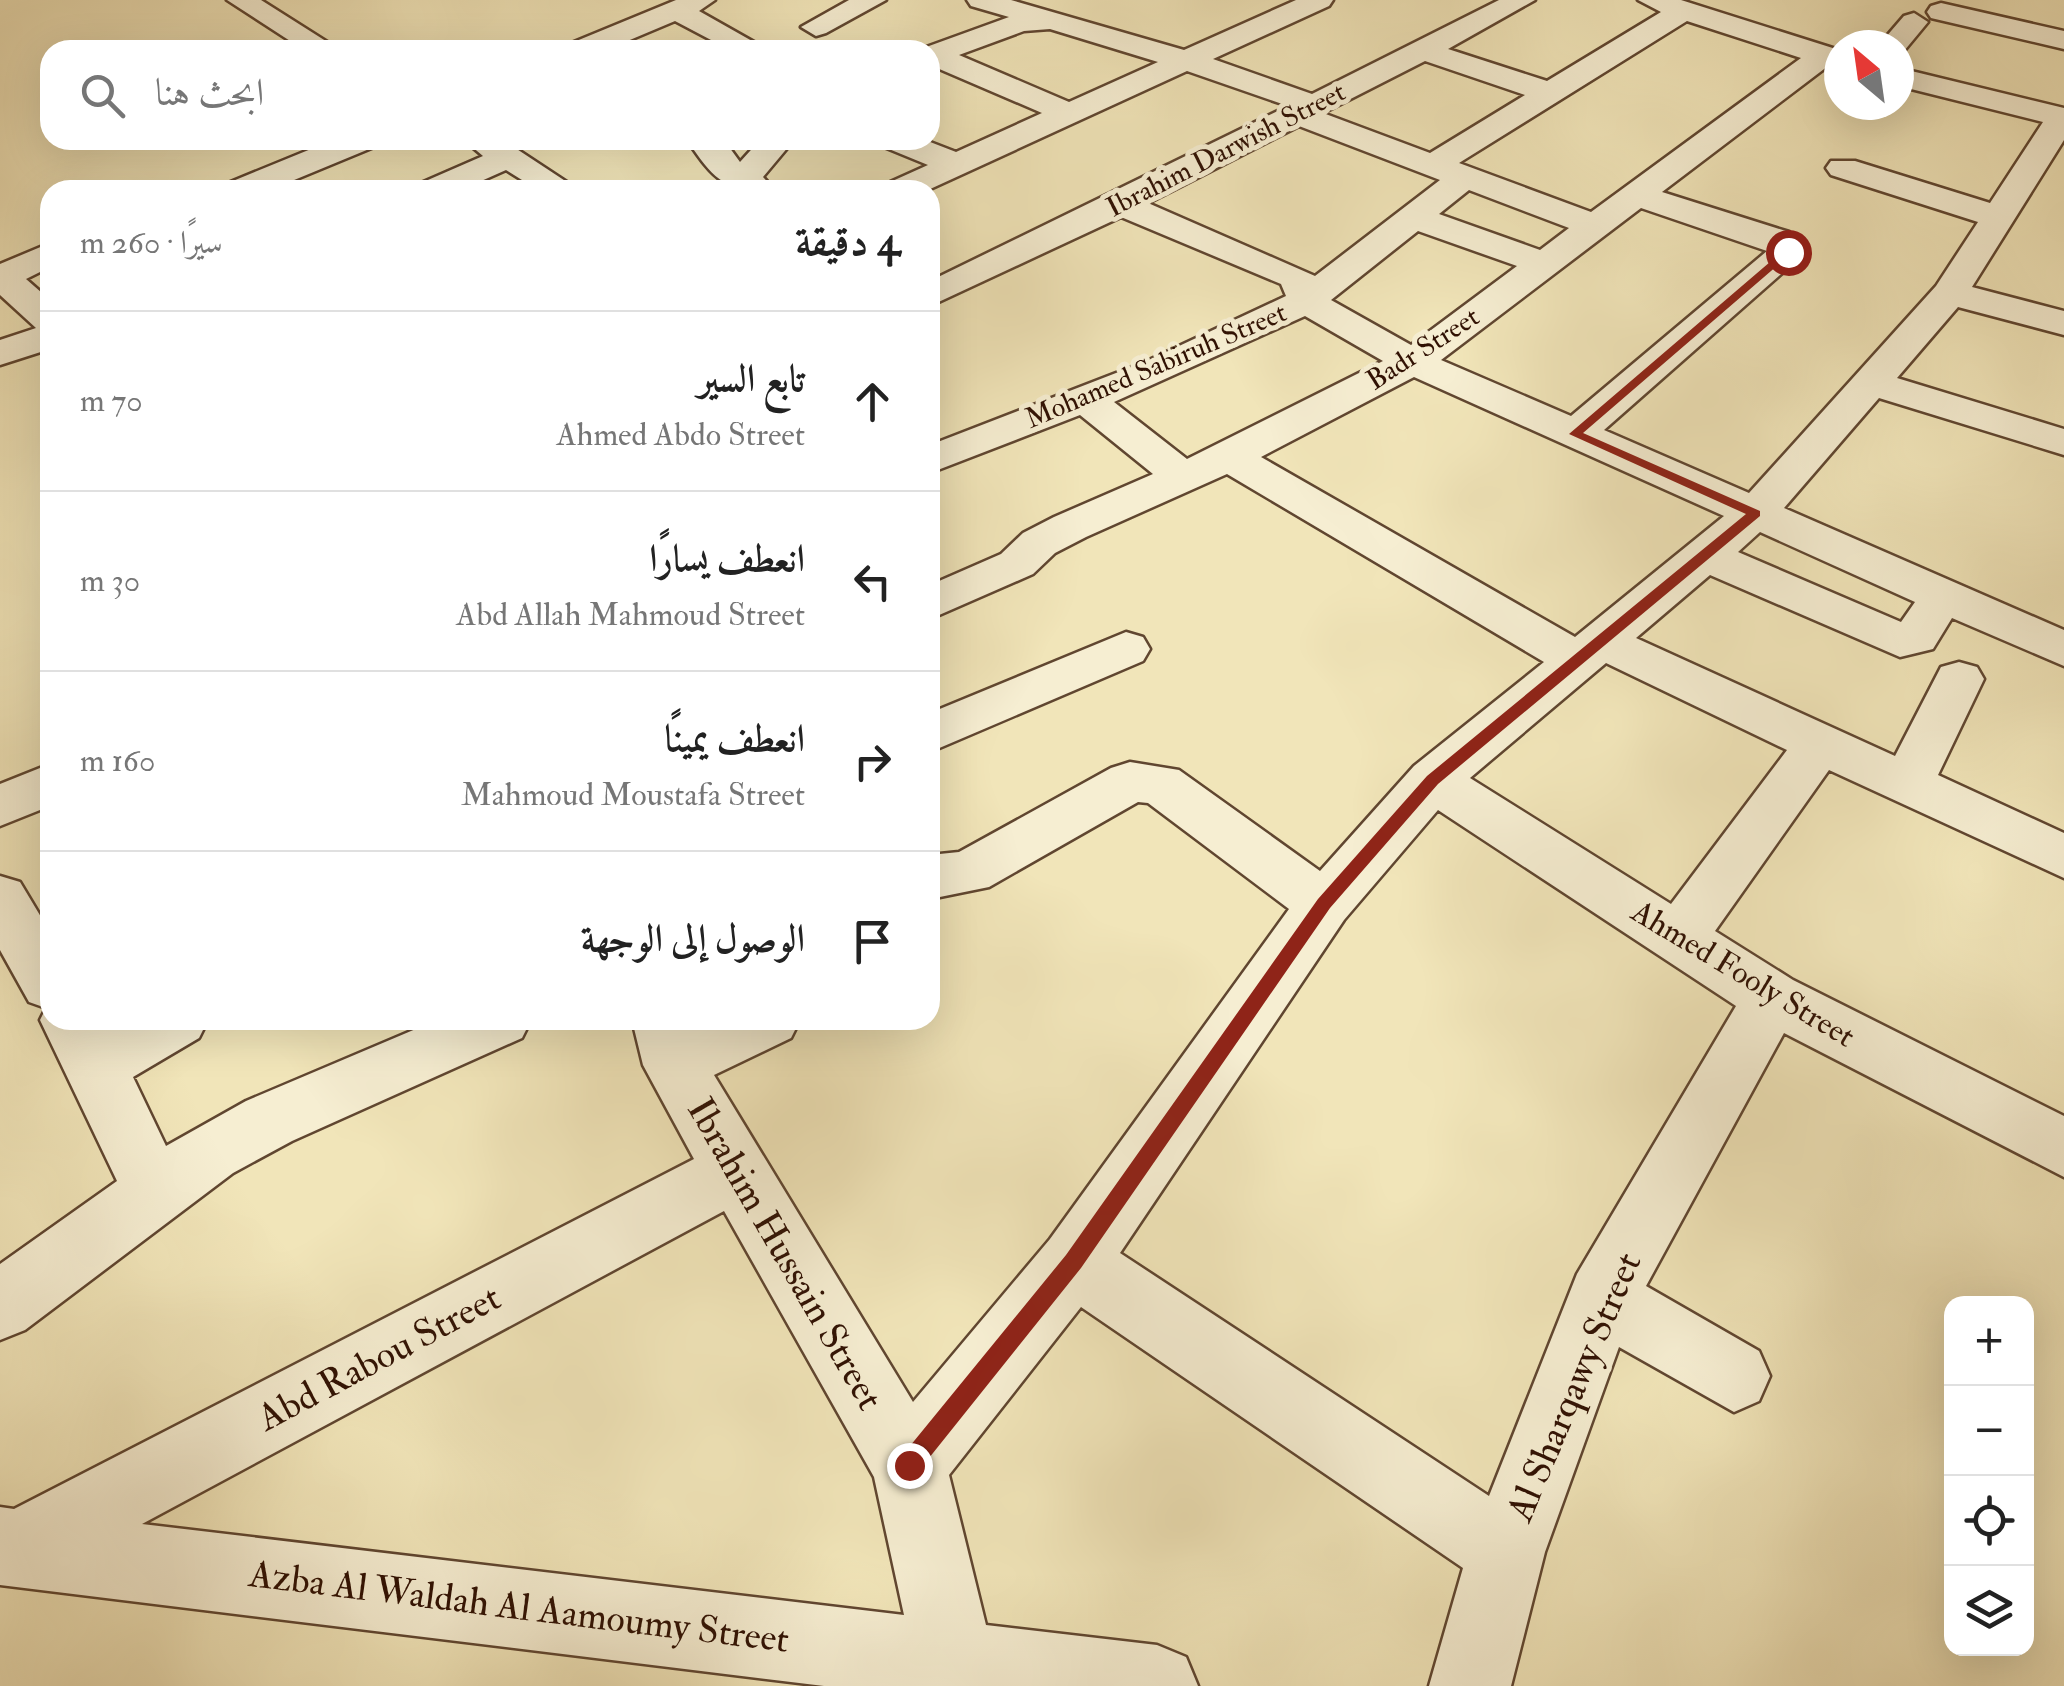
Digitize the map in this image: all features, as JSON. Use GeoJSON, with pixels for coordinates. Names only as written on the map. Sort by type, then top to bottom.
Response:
{"type":"FeatureCollection","features":[{"type":"Feature","properties":{"kind":"street"},"geometry":{"type":"LineString","coordinates":[[241,0],[308,40]]}},
{"type":"Feature","properties":{"kind":"street"},"geometry":{"type":"LineString","coordinates":[[816,27],[872,0]]}},
{"type":"Feature","properties":{"kind":"street"},"geometry":{"type":"LineString","coordinates":[[981,0],[1188,62],[1449,171],[1595,226]]}},
{"type":"Feature","properties":{"kind":"street"},"geometry":{"type":"LineString","coordinates":[[920,180],[1319,0]]}},
{"type":"Feature","properties":{"kind":"street","name":"Ibrahim Darwish Street"},"geometry":{"type":"LineString","coordinates":[[940,290],[1120,204],[1521,0]]}},
{"type":"Feature","properties":{"kind":"street"},"geometry":{"type":"LineString","coordinates":[[604,40],[688,5],[739,40]]}},
{"type":"Feature","properties":{"kind":"street"},"geometry":{"type":"LineString","coordinates":[[1667,6],[1824,56]]}},
{"type":"Feature","properties":{"kind":"street","name":"Mohamed Sabiruh Street"},"geometry":{"type":"LineString","coordinates":[[940,456],[1229,339],[1306,300],[1413,216],[1449,171],[1667,6]]}},
{"type":"Feature","properties":{"kind":"street"},"geometry":{"type":"LineString","coordinates":[[940,51],[1020,23],[1062,23],[1098,7]]}},
{"type":"Feature","properties":{"kind":"street"},"geometry":{"type":"LineString","coordinates":[[1912,30],[1928,17],[2064,40]]}},
{"type":"Feature","properties":{"kind":"street"},"geometry":{"type":"LineString","coordinates":[[1422,50],[1551,93]]}},
{"type":"Feature","properties":{"kind":"street"},"geometry":{"type":"LineString","coordinates":[[940,58],[1068,112]]}},
{"type":"Feature","properties":{"kind":"street","name":"Badr Street"},"geometry":{"type":"LineString","coordinates":[[940,599],[1018,564],[1040,542],[1229,457],[1413,362],[1636,196],[1824,63]]}},
{"type":"Feature","properties":{"kind":"street"},"geometry":{"type":"LineString","coordinates":[[909,1465],[1074,1262],[1324,904],[1433,780],[1756,514],[1950,293],[2063,118],[1914,80]]}},
{"type":"Feature","properties":{"kind":"street"},"geometry":{"type":"LineString","coordinates":[[267,180],[338,150]]}},
{"type":"Feature","properties":{"kind":"street"},"geometry":{"type":"LineString","coordinates":[[499,150],[547,180]]}},
{"type":"Feature","properties":{"kind":"street"},"geometry":{"type":"LineString","coordinates":[[713,150],[745,180]]}},
{"type":"Feature","properties":{"kind":"street"},"geometry":{"type":"LineString","coordinates":[[753,180],[772,150]]}},
{"type":"Feature","properties":{"kind":"street"},"geometry":{"type":"LineString","coordinates":[[921,150],[953,163]]}},
{"type":"Feature","properties":{"kind":"street"},"geometry":{"type":"LineString","coordinates":[[456,180],[510,156]]}},
{"type":"Feature","properties":{"kind":"street"},"geometry":{"type":"LineString","coordinates":[[1843,168],[1999,217]]}},
{"type":"Feature","properties":{"kind":"street"},"geometry":{"type":"LineString","coordinates":[[1575,434],[1788,252],[1776,240],[1636,196]]}},
{"type":"Feature","properties":{"kind":"street"},"geometry":{"type":"LineString","coordinates":[[1120,204],[1294,276],[1302,283],[1306,300],[1413,362],[2064,649]]}},
{"type":"Feature","properties":{"kind":"street"},"geometry":{"type":"LineString","coordinates":[[1413,216],[1545,264]]}},
{"type":"Feature","properties":{"kind":"street"},"geometry":{"type":"LineString","coordinates":[[40,258],[16,268],[6,281],[40,311]]}},
{"type":"Feature","properties":{"kind":"street"},"geometry":{"type":"LineString","coordinates":[[1950,293],[2064,323]]}},
{"type":"Feature","properties":{"kind":"street"},"geometry":{"type":"LineString","coordinates":[[0,354],[40,340]]}},
{"type":"Feature","properties":{"kind":"street"},"geometry":{"type":"LineString","coordinates":[[1871,383],[2064,442]]}},
{"type":"Feature","properties":{"kind":"street"},"geometry":{"type":"LineString","coordinates":[[1085,399],[1184,478]]}},
{"type":"Feature","properties":{"kind":"street"},"geometry":{"type":"LineString","coordinates":[[1229,457],[1589,651],[1820,744],[2064,857]]}},
{"type":"Feature","properties":{"kind":"street"},"geometry":{"type":"LineString","coordinates":[[1704,554],[1900,641],[1916,637],[1943,596]]}},
{"type":"Feature","properties":{"kind":"street"},"geometry":{"type":"LineString","coordinates":[[940,730],[1126,650]]}},
{"type":"Feature","properties":{"kind":"street"},"geometry":{"type":"LineString","coordinates":[[1906,784],[1959,680]]}},
{"type":"Feature","properties":{"kind":"street"},"geometry":{"type":"LineString","coordinates":[[1678,938],[1820,744]]}},
{"type":"Feature","properties":{"kind":"street"},"geometry":{"type":"LineString","coordinates":[[940,876],[969,872],[1130,782],[1146,780],[1160,784],[1324,904]]}},
{"type":"Feature","properties":{"kind":"street","name":"Ahmed Fooly Street"},"geometry":{"type":"LineString","coordinates":[[1433,780],[1772,998],[2064,1148]]}},
{"type":"Feature","properties":{"kind":"street"},"geometry":{"type":"LineString","coordinates":[[0,806],[40,788]]}},
{"type":"Feature","properties":{"kind":"street"},"geometry":{"type":"LineString","coordinates":[[0,898],[40,968]]}},
{"type":"Feature","properties":{"kind":"street","name":"Al Sharqawy Street"},"geometry":{"type":"LineString","coordinates":[[1470,1686],[1506,1552],[1602,1298],[1772,998]]}},
{"type":"Feature","properties":{"kind":"street"},"geometry":{"type":"LineString","coordinates":[[137,1030],[84,1043],[154,1190]]}},
{"type":"Feature","properties":{"kind":"street"},"geometry":{"type":"LineString","coordinates":[[0,1306],[154,1190],[268,1121],[478,1030]]}},
{"type":"Feature","properties":{"kind":"street"},"geometry":{"type":"LineString","coordinates":[[668,1042],[724,1030]]}},
{"type":"Feature","properties":{"kind":"street","name":"Ibrahim Hussain Street"},"geometry":{"type":"LineString","coordinates":[[668,1042],[737,1170],[909,1465],[921,1667]]}},
{"type":"Feature","properties":{"kind":"street","name":"Abd Rabou Street"},"geometry":{"type":"LineString","coordinates":[[10,1546],[737,1170]]}},
{"type":"Feature","properties":{"kind":"street"},"geometry":{"type":"LineString","coordinates":[[1074,1262],[1506,1552]]}},
{"type":"Feature","properties":{"kind":"street"},"geometry":{"type":"LineString","coordinates":[[1602,1298],[1734,1376]]}},
{"type":"Feature","properties":{"kind":"street","name":"Azba Al Waldah Al Aamoumy Street"},"geometry":{"type":"LineString","coordinates":[[10,1546],[921,1667],[1157,1686]]}},
{"type":"Feature","properties":{"kind":"route"},"geometry":{"type":"LineString","coordinates":[[909,1465],[1074,1262],[1324,904],[1433,780],[1756,514],[1575,434],[1788,252]]}}]}
